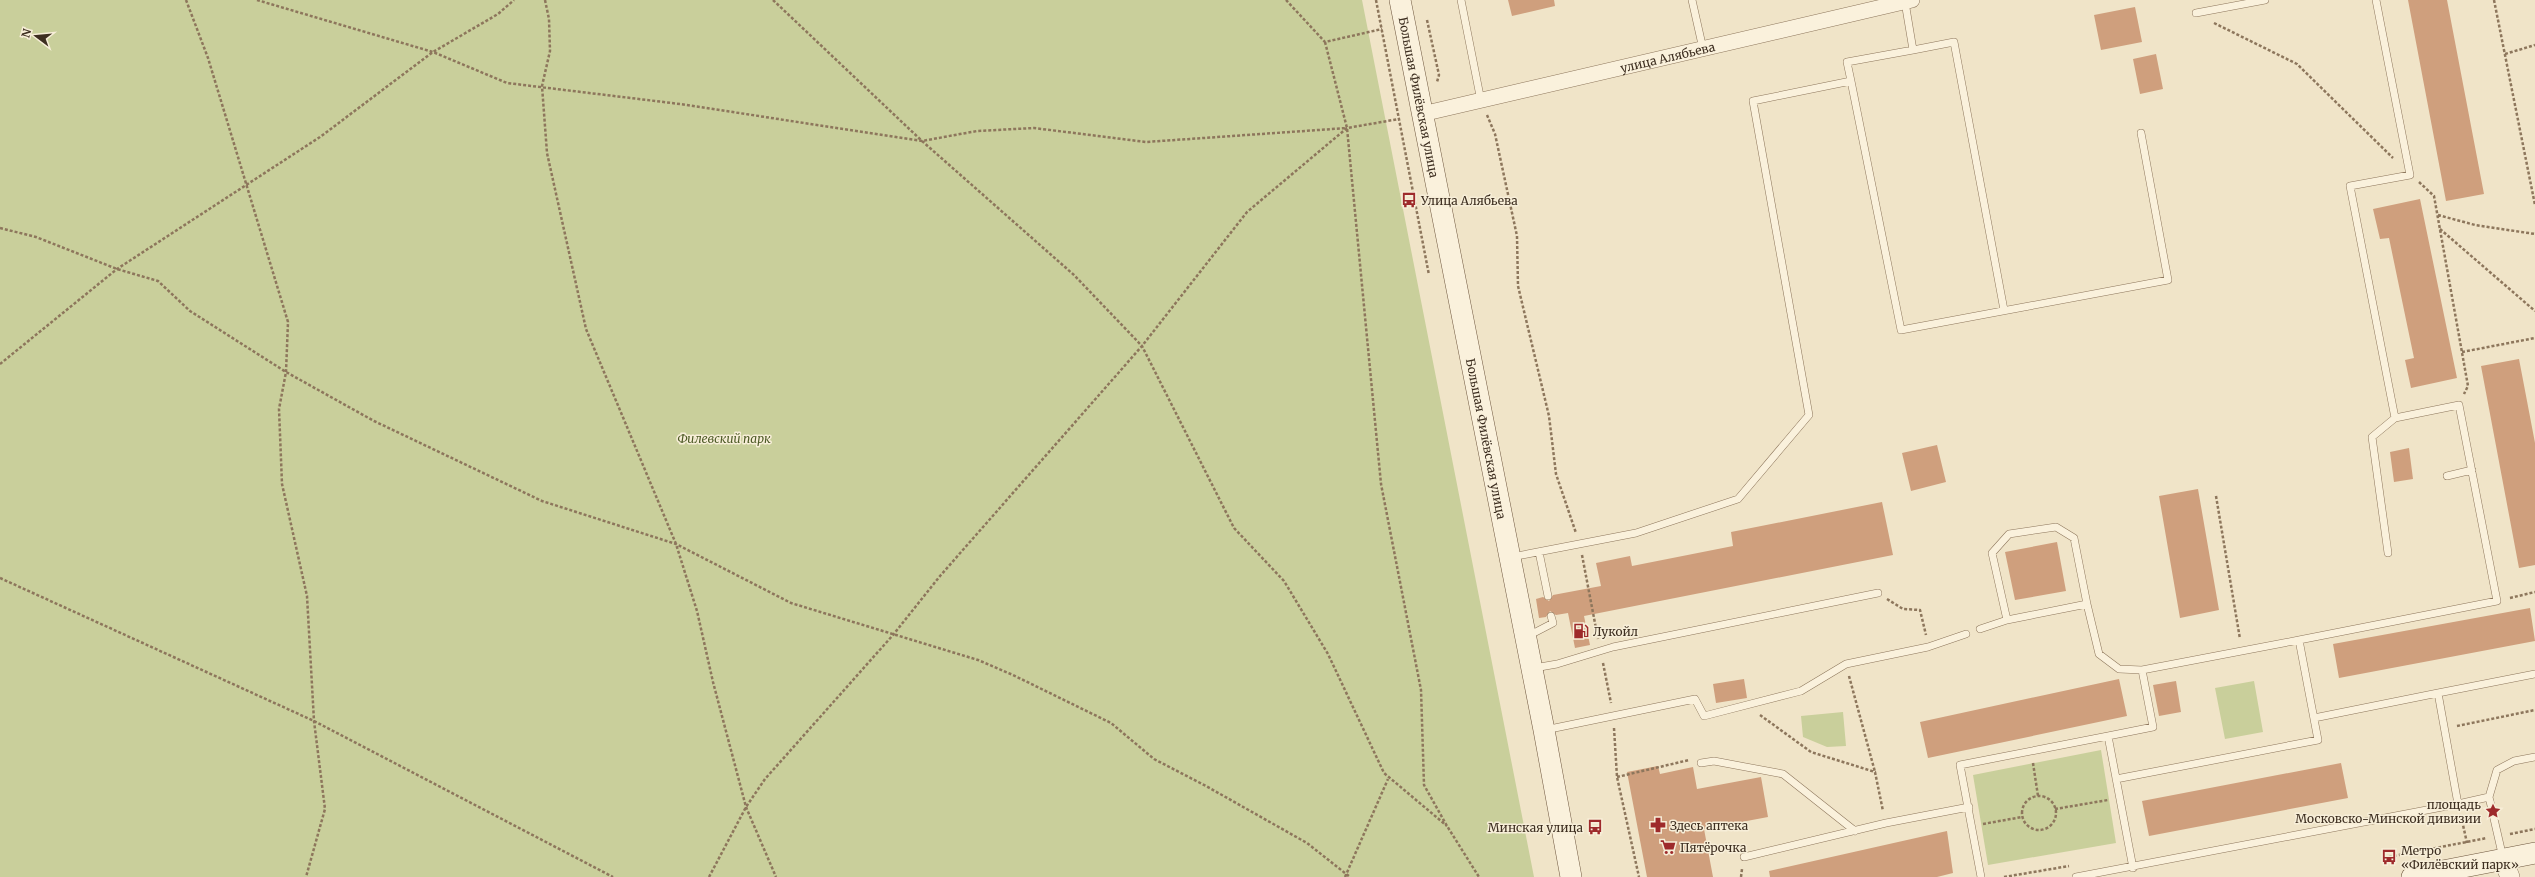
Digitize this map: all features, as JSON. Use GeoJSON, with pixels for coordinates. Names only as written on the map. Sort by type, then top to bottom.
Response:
{"type":"FeatureCollection","features":[{"type":"Feature","properties":{"kind":"main road","name":"Большая Филёвская улица"},"geometry":{"type":"LineString","coordinates":[[1400,0],[1526,637],[1571,877]]}},
{"type":"Feature","properties":{"kind":"main road"},"geometry":{"type":"LineString","coordinates":[[2412,877],[2471,866],[2506,868],[2535,853]]}},
{"type":"Feature","properties":{"kind":"street","name":"улица Алябьева"},"geometry":{"type":"LineString","coordinates":[[1422,114],[1909,1]]}},
{"type":"Feature","properties":{"kind":"lane"},"geometry":{"type":"LineString","coordinates":[[1461,0],[1481,101]]}},
{"type":"Feature","properties":{"kind":"lane"},"geometry":{"type":"LineString","coordinates":[[1692,0],[1703,49]]}},
{"type":"Feature","properties":{"kind":"lane"},"geometry":{"type":"LineString","coordinates":[[2196,13],[2266,0]]}},
{"type":"Feature","properties":{"kind":"lane"},"geometry":{"type":"LineString","coordinates":[[2376,0],[2410,174],[2350,186],[2395,418]]}},
{"type":"Feature","properties":{"kind":"lane"},"geometry":{"type":"LineString","coordinates":[[1909,1],[1913,50]]}},
{"type":"Feature","properties":{"kind":"lane"},"geometry":{"type":"LineString","coordinates":[[2004,310],[1954,42],[1847,62],[1901,330],[2168,280],[2141,133]]}},
{"type":"Feature","properties":{"kind":"lane"},"geometry":{"type":"LineString","coordinates":[[1510,558],[1580,545],[1636,532],[1738,499],[1809,415],[1753,102],[1851,81]]}},
{"type":"Feature","properties":{"kind":"lane"},"geometry":{"type":"LineString","coordinates":[[2007,620],[1992,553],[2009,534],[2056,527],[2074,538],[2099,654],[2118,669],[2142,670],[2497,601],[2459,405],[2395,418],[2372,438],[2388,553]]}},
{"type":"Feature","properties":{"kind":"lane"},"geometry":{"type":"LineString","coordinates":[[2448,476],[2472,470]]}},
{"type":"Feature","properties":{"kind":"lane"},"geometry":{"type":"LineString","coordinates":[[1539,552],[1548,596]]}},
{"type":"Feature","properties":{"kind":"lane"},"geometry":{"type":"LineString","coordinates":[[1532,669],[1557,664],[1601,651],[1878,593]]}},
{"type":"Feature","properties":{"kind":"lane"},"geometry":{"type":"LineString","coordinates":[[1980,629],[2007,620],[2088,604]]}},
{"type":"Feature","properties":{"kind":"lane"},"geometry":{"type":"LineString","coordinates":[[1526,637],[1553,623],[1551,616]]}},
{"type":"Feature","properties":{"kind":"lane"},"geometry":{"type":"LineString","coordinates":[[1544,730],[1695,698],[1704,716],[1801,691],[1846,664],[1928,647],[1966,634]]}},
{"type":"Feature","properties":{"kind":"lane"},"geometry":{"type":"LineString","coordinates":[[2116,779],[2318,740],[2299,640]]}},
{"type":"Feature","properties":{"kind":"lane"},"geometry":{"type":"LineString","coordinates":[[1981,877],[1960,764],[2153,727],[2142,670]]}},
{"type":"Feature","properties":{"kind":"lane"},"geometry":{"type":"LineString","coordinates":[[2314,718],[2535,674]]}},
{"type":"Feature","properties":{"kind":"lane"},"geometry":{"type":"LineString","coordinates":[[2438,693],[2458,804]]}},
{"type":"Feature","properties":{"kind":"lane"},"geometry":{"type":"LineString","coordinates":[[2108,736],[2133,868]]}},
{"type":"Feature","properties":{"kind":"lane"},"geometry":{"type":"LineString","coordinates":[[2506,868],[2489,797],[2497,770],[2514,762],[2535,757]]}},
{"type":"Feature","properties":{"kind":"lane"},"geometry":{"type":"LineString","coordinates":[[1702,763],[1714,761],[1783,774],[1855,831]]}},
{"type":"Feature","properties":{"kind":"lane"},"geometry":{"type":"LineString","coordinates":[[2076,877],[2133,868],[2489,797]]}},
{"type":"Feature","properties":{"kind":"lane"},"geometry":{"type":"LineString","coordinates":[[1744,856],[1886,823],[1969,807]]}},
{"type":"Feature","properties":{"kind":"path"},"geometry":{"type":"LineString","coordinates":[[186,0],[208,58],[245,185],[288,322],[286,372],[279,409],[282,484],[307,596],[314,721],[325,809],[308,864],[306,877]]}},
{"type":"Feature","properties":{"kind":"path"},"geometry":{"type":"LineString","coordinates":[[257,0],[433,52],[507,83],[542,86],[680,104],[922,141],[977,131],[1034,128],[1146,142],[1347,128],[1399,119]]}},
{"type":"Feature","properties":{"kind":"path"},"geometry":{"type":"LineString","coordinates":[[0,364],[117,269],[320,137],[433,52],[498,14],[514,0]]}},
{"type":"Feature","properties":{"kind":"path"},"geometry":{"type":"LineString","coordinates":[[545,0],[550,19],[550,51],[542,86],[547,153],[586,329],[676,544],[697,612],[713,682],[746,807],[776,877]]}},
{"type":"Feature","properties":{"kind":"path"},"geometry":{"type":"LineString","coordinates":[[773,0],[922,141],[1074,275],[1142,346],[1234,528],[1284,581],[1328,654],[1388,778],[1446,826]]}},
{"type":"Feature","properties":{"kind":"path"},"geometry":{"type":"LineString","coordinates":[[1286,0],[1325,42],[1347,128],[1381,484],[1421,690],[1424,785],[1446,826],[1479,877]]}},
{"type":"Feature","properties":{"kind":"path"},"geometry":{"type":"LineString","coordinates":[[1376,0],[1429,276]]}},
{"type":"Feature","properties":{"kind":"path"},"geometry":{"type":"LineString","coordinates":[[2494,0],[2534,193],[2535,205]]}},
{"type":"Feature","properties":{"kind":"path"},"geometry":{"type":"LineString","coordinates":[[2196,13],[2297,64],[2434,196],[2468,386],[2459,405]]}},
{"type":"Feature","properties":{"kind":"path"},"geometry":{"type":"LineString","coordinates":[[1427,20],[1439,75]]}},
{"type":"Feature","properties":{"kind":"path"},"geometry":{"type":"LineString","coordinates":[[1325,42],[1382,29]]}},
{"type":"Feature","properties":{"kind":"path"},"geometry":{"type":"LineString","coordinates":[[2505,54],[2535,46]]}},
{"type":"Feature","properties":{"kind":"path"},"geometry":{"type":"LineString","coordinates":[[1481,101],[1494,134],[1517,236],[1518,286],[1548,416],[1556,474],[1580,545],[1613,715],[1617,777],[1639,877]]}},
{"type":"Feature","properties":{"kind":"path"},"geometry":{"type":"LineString","coordinates":[[709,877],[746,807],[765,779],[893,635],[940,576],[1142,346],[1247,212],[1347,128]]}},
{"type":"Feature","properties":{"kind":"path"},"geometry":{"type":"LineString","coordinates":[[2438,215],[2475,225],[2535,234]]}},
{"type":"Feature","properties":{"kind":"path"},"geometry":{"type":"LineString","coordinates":[[0,228],[36,236],[117,269],[158,281],[190,311],[286,372],[374,421],[542,502],[676,544],[791,603],[978,660],[1111,722],[1154,759],[1206,786],[1307,843],[1345,875],[1350,877]]}},
{"type":"Feature","properties":{"kind":"path"},"geometry":{"type":"LineString","coordinates":[[2440,228],[2535,311]]}},
{"type":"Feature","properties":{"kind":"path"},"geometry":{"type":"LineString","coordinates":[[2462,352],[2535,338]]}},
{"type":"Feature","properties":{"kind":"path"},"geometry":{"type":"LineString","coordinates":[[2216,496],[2242,651]]}},
{"type":"Feature","properties":{"kind":"path"},"geometry":{"type":"LineString","coordinates":[[0,578],[314,721],[613,877]]}},
{"type":"Feature","properties":{"kind":"path"},"geometry":{"type":"LineString","coordinates":[[2497,601],[2535,592]]}},
{"type":"Feature","properties":{"kind":"path"},"geometry":{"type":"LineString","coordinates":[[1878,593],[1903,610],[1920,610],[1928,647]]}},
{"type":"Feature","properties":{"kind":"path"},"geometry":{"type":"LineString","coordinates":[[1846,664],[1875,772],[1886,823]]}},
{"type":"Feature","properties":{"kind":"path"},"geometry":{"type":"LineString","coordinates":[[1747,705],[1811,752],[1875,772]]}},
{"type":"Feature","properties":{"kind":"path"},"geometry":{"type":"LineString","coordinates":[[2445,728],[2535,710]]}},
{"type":"Feature","properties":{"kind":"path"},"geometry":{"type":"LineString","coordinates":[[2031,750],[2038,796]]}},
{"type":"Feature","properties":{"kind":"path"},"geometry":{"type":"LineString","coordinates":[[1617,777],[1694,759],[1702,763]]}},
{"type":"Feature","properties":{"kind":"path"},"geometry":{"type":"LineString","coordinates":[[1345,875],[1388,778]]}},
{"type":"Feature","properties":{"kind":"path"},"geometry":{"type":"LineString","coordinates":[[2038,796],[2052,802],[2055,809],[2055,818],[2050,826],[2042,830],[2034,829],[2026,825],[2022,817],[2023,807],[2029,799],[2038,796]]}},
{"type":"Feature","properties":{"kind":"path"},"geometry":{"type":"LineString","coordinates":[[2055,809],[2120,798]]}},
{"type":"Feature","properties":{"kind":"path"},"geometry":{"type":"LineString","coordinates":[[2458,804],[2471,866]]}},
{"type":"Feature","properties":{"kind":"path"},"geometry":{"type":"LineString","coordinates":[[1972,827],[2022,817]]}},
{"type":"Feature","properties":{"kind":"path"},"geometry":{"type":"LineString","coordinates":[[2389,857],[2467,842]]}},
{"type":"Feature","properties":{"kind":"green space","name":"Филевский парк"},"geometry":{"type":"Polygon","coordinates":[[[0,0],[1362,0],[1534,877],[0,877],[0,0]]]}},
{"type":"Feature","properties":{"kind":"green space"},"geometry":{"type":"Polygon","coordinates":[[[2254,681],[2263,732],[2225,739],[2215,688],[2254,681]]]}},
{"type":"Feature","properties":{"kind":"green space"},"geometry":{"type":"Polygon","coordinates":[[[1843,712],[1846,746],[1827,747],[1803,737],[1801,716],[1843,712]]]}},
{"type":"Feature","properties":{"kind":"green space"},"geometry":{"type":"Polygon","coordinates":[[[2101,750],[2116,843],[1988,865],[1973,775],[2101,750]]]}},
{"type":"Feature","properties":{"kind":"building"},"geometry":{"type":"Polygon","coordinates":[[[1508,0],[1554,0],[1555,6],[1512,16],[1508,0]]]}},
{"type":"Feature","properties":{"kind":"building"},"geometry":{"type":"Polygon","coordinates":[[[2408,0],[2447,0],[2484,194],[2446,201],[2408,0]]]}},
{"type":"Feature","properties":{"kind":"building"},"geometry":{"type":"Polygon","coordinates":[[[2135,7],[2142,42],[2101,50],[2094,15],[2135,7]]]}},
{"type":"Feature","properties":{"kind":"building"},"geometry":{"type":"Polygon","coordinates":[[[2156,54],[2163,89],[2140,94],[2133,59],[2156,54]]]}},
{"type":"Feature","properties":{"kind":"building"},"geometry":{"type":"Polygon","coordinates":[[[2420,199],[2457,378],[2411,388],[2405,360],[2414,358],[2389,238],[2380,239],[2373,209],[2420,199]]]}},
{"type":"Feature","properties":{"kind":"building"},"geometry":{"type":"Polygon","coordinates":[[[2519,359],[2535,443],[2535,565],[2519,568],[2481,366],[2519,359]]]}},
{"type":"Feature","properties":{"kind":"building"},"geometry":{"type":"Polygon","coordinates":[[[1937,445],[1946,482],[1911,491],[1902,453],[1937,445]]]}},
{"type":"Feature","properties":{"kind":"building"},"geometry":{"type":"Polygon","coordinates":[[[2409,448],[2413,479],[2394,482],[2390,452],[2409,448]]]}},
{"type":"Feature","properties":{"kind":"building"},"geometry":{"type":"Polygon","coordinates":[[[2198,489],[2219,610],[2180,618],[2159,496],[2198,489]]]}},
{"type":"Feature","properties":{"kind":"building"},"geometry":{"type":"Polygon","coordinates":[[[1882,502],[1893,555],[1584,616],[1590,645],[1575,648],[1568,613],[1556,615],[1550,611],[1546,617],[1539,618],[1536,599],[1543,597],[1549,601],[1553,595],[1601,586],[1596,563],[1630,556],[1632,566],[1733,546],[1731,532],[1882,502]]]}},
{"type":"Feature","properties":{"kind":"building"},"geometry":{"type":"Polygon","coordinates":[[[2057,542],[2066,591],[2015,600],[2005,552],[2057,542]]]}},
{"type":"Feature","properties":{"kind":"building"},"geometry":{"type":"Polygon","coordinates":[[[2530,608],[2535,641],[2339,678],[2333,644],[2530,608]]]}},
{"type":"Feature","properties":{"kind":"building"},"geometry":{"type":"Polygon","coordinates":[[[1744,679],[1747,698],[1716,703],[1713,684],[1744,679]]]}},
{"type":"Feature","properties":{"kind":"building"},"geometry":{"type":"Polygon","coordinates":[[[2119,679],[2127,716],[1928,758],[1920,722],[2119,679]]]}},
{"type":"Feature","properties":{"kind":"building"},"geometry":{"type":"Polygon","coordinates":[[[2176,681],[2181,712],[2159,716],[2153,685],[2176,681]]]}},
{"type":"Feature","properties":{"kind":"building"},"geometry":{"type":"Polygon","coordinates":[[[2341,763],[2348,798],[2149,836],[2142,801],[2341,763]]]}},
{"type":"Feature","properties":{"kind":"building"},"geometry":{"type":"Polygon","coordinates":[[[1658,766],[1660,774],[1693,767],[1697,789],[1761,777],[1768,817],[1704,829],[1713,877],[1647,877],[1627,772],[1658,766]]]}},
{"type":"Feature","properties":{"kind":"building"},"geometry":{"type":"Polygon","coordinates":[[[1947,831],[1953,873],[1937,877],[1770,877],[1769,871],[1947,831]]]}},
{"type":"Feature","properties":{"kind":"place","name":"Улица Алябьева"},"geometry":{"type":"Point","coordinates":[1409,200]}},
{"type":"Feature","properties":{"kind":"place","name":"Лукойл"},"geometry":{"type":"Point","coordinates":[1581,631]}},
{"type":"Feature","properties":{"kind":"place","name":"площадь Московско-Минской дивизии"},"geometry":{"type":"Point","coordinates":[2493,811]}},
{"type":"Feature","properties":{"kind":"place","name":"Здесь аптека"},"geometry":{"type":"Point","coordinates":[1658,825]}},
{"type":"Feature","properties":{"kind":"place","name":"Минская улица"},"geometry":{"type":"Point","coordinates":[1595,827]}},
{"type":"Feature","properties":{"kind":"place","name":"Пятёрочка"},"geometry":{"type":"Point","coordinates":[1668,847]}},
{"type":"Feature","properties":{"kind":"place","name":"Метро «Филёвский парк»"},"geometry":{"type":"Point","coordinates":[2389,857]}}]}
